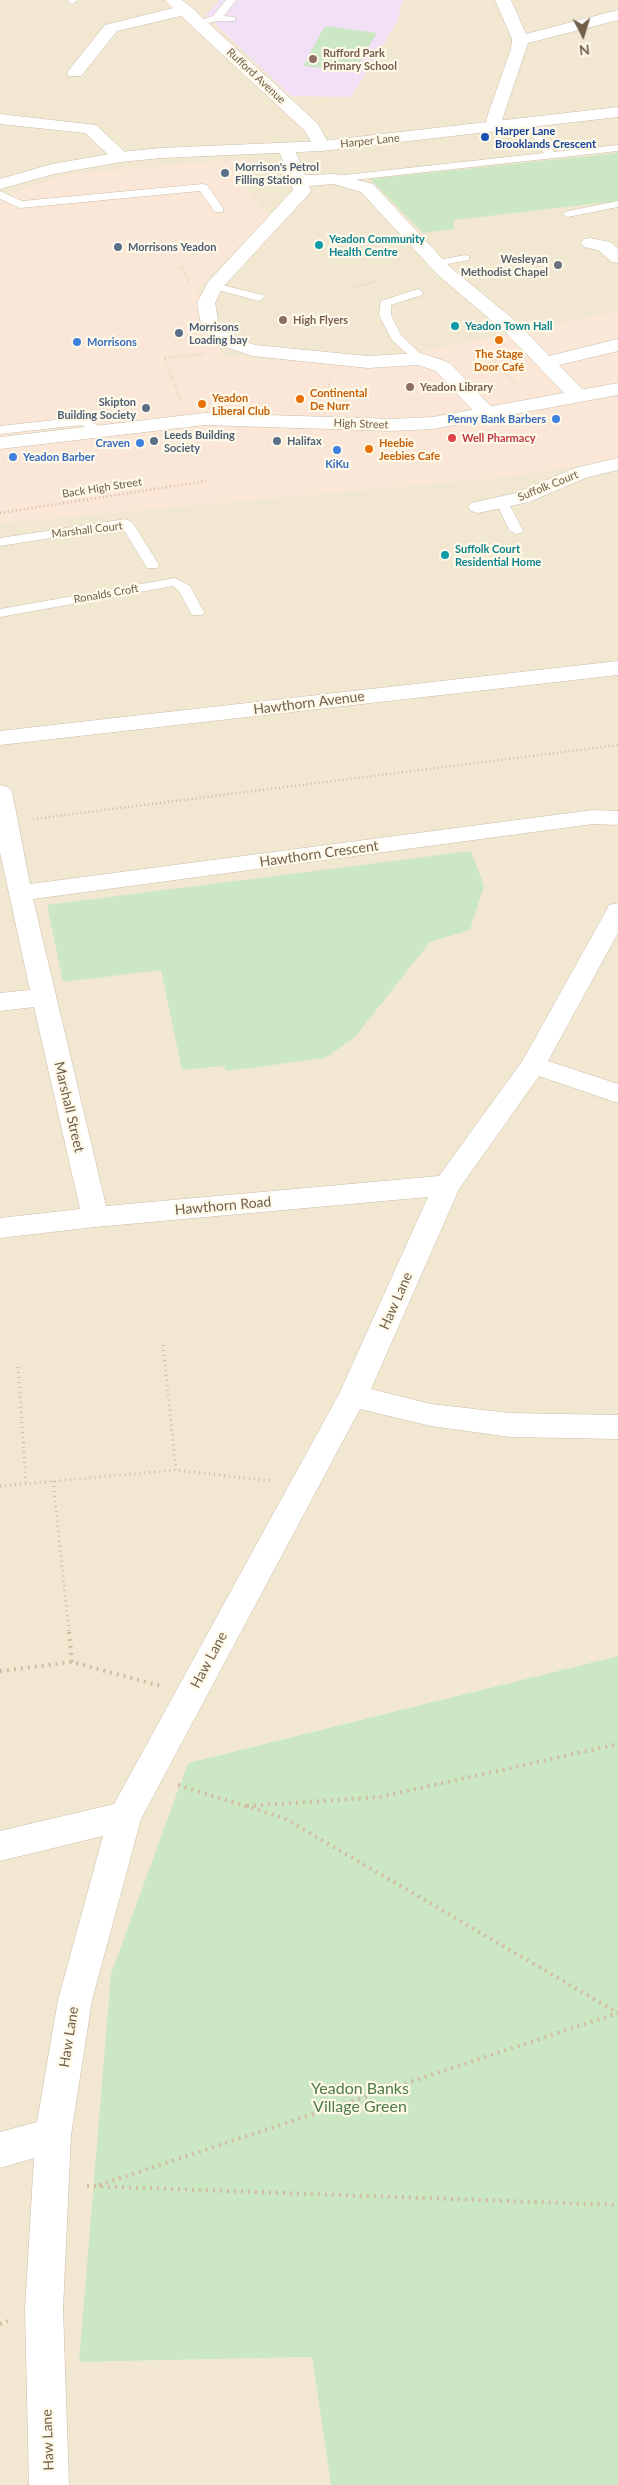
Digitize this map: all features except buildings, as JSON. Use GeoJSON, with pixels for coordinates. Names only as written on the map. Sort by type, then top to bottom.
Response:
{"type":"FeatureCollection","features":[{"type":"Feature","properties":{"kind":"street"},"geometry":{"type":"LineString","coordinates":[[498,127],[494,120],[519,49],[520,39],[503,0]]}},
{"type":"Feature","properties":{"kind":"street","name":"Rufford Avenue"},"geometry":{"type":"LineString","coordinates":[[75,73],[110,28],[179,5],[312,128],[322,146]]}},
{"type":"Feature","properties":{"kind":"street"},"geometry":{"type":"LineString","coordinates":[[520,39],[535,38],[618,15]]}},
{"type":"Feature","properties":{"kind":"street","name":"Harper Lane"},"geometry":{"type":"LineString","coordinates":[[0,184],[52,169],[121,157],[161,153],[322,146],[618,112]]}},
{"type":"Feature","properties":{"kind":"street"},"geometry":{"type":"LineString","coordinates":[[0,119],[90,129],[121,157]]}},
{"type":"Feature","properties":{"kind":"street"},"geometry":{"type":"LineString","coordinates":[[286,148],[302,191],[214,286],[206,302],[209,320],[224,340],[252,350],[368,362],[420,359],[443,367],[487,414]]}},
{"type":"Feature","properties":{"kind":"street"},"geometry":{"type":"LineString","coordinates":[[299,181],[335,179],[367,188],[437,263],[512,328],[577,395]]}},
{"type":"Feature","properties":{"kind":"street"},"geometry":{"type":"LineString","coordinates":[[590,243],[604,246],[618,258]]}},
{"type":"Feature","properties":{"kind":"street"},"geometry":{"type":"LineString","coordinates":[[547,362],[618,345]]}},
{"type":"Feature","properties":{"kind":"street","name":"High Street"},"geometry":{"type":"LineString","coordinates":[[0,444],[205,418],[330,423],[433,423],[577,395],[618,389]]}},
{"type":"Feature","properties":{"kind":"street","name":"Suffolk Court"},"geometry":{"type":"LineString","coordinates":[[478,507],[522,498],[582,472],[618,464]]}},
{"type":"Feature","properties":{"kind":"street","name":"Hawthorn Avenue"},"geometry":{"type":"LineString","coordinates":[[0,738],[618,668]]}},
{"type":"Feature","properties":{"kind":"street","name":"Marshall Street"},"geometry":{"type":"LineString","coordinates":[[0,792],[20,893],[95,1217]]}},
{"type":"Feature","properties":{"kind":"street","name":"Hawthorn Crescent"},"geometry":{"type":"LineString","coordinates":[[20,893],[593,818],[618,818]]}},
{"type":"Feature","properties":{"kind":"street","name":"Haw Lane"},"geometry":{"type":"LineString","coordinates":[[49,2485],[44,2309],[54,2135],[75,2000],[125,1816],[354,1396],[447,1186],[533,1065],[618,911]]}},
{"type":"Feature","properties":{"kind":"street"},"geometry":{"type":"LineString","coordinates":[[0,1002],[44,997]]}},
{"type":"Feature","properties":{"kind":"street"},"geometry":{"type":"LineString","coordinates":[[533,1065],[618,1094]]}},
{"type":"Feature","properties":{"kind":"street","name":"Hawthorn Road"},"geometry":{"type":"LineString","coordinates":[[0,1228],[95,1217],[447,1186]]}},
{"type":"Feature","properties":{"kind":"street"},"geometry":{"type":"LineString","coordinates":[[354,1396],[431,1415],[510,1425],[618,1427]]}},
{"type":"Feature","properties":{"kind":"street"},"geometry":{"type":"LineString","coordinates":[[0,1846],[125,1816]]}},
{"type":"Feature","properties":{"kind":"street"},"geometry":{"type":"LineString","coordinates":[[0,2150],[54,2135]]}},
{"type":"Feature","properties":{"kind":"lane"},"geometry":{"type":"LineString","coordinates":[[217,18],[231,0]]}},
{"type":"Feature","properties":{"kind":"lane"},"geometry":{"type":"LineString","coordinates":[[199,24],[217,18],[231,19]]}},
{"type":"Feature","properties":{"kind":"lane"},"geometry":{"type":"LineString","coordinates":[[529,123],[551,156]]}},
{"type":"Feature","properties":{"kind":"lane"},"geometry":{"type":"LineString","coordinates":[[335,179],[618,148]]}},
{"type":"Feature","properties":{"kind":"lane"},"geometry":{"type":"LineString","coordinates":[[0,194],[20,205],[203,187],[219,210]]}},
{"type":"Feature","properties":{"kind":"lane"},"geometry":{"type":"LineString","coordinates":[[568,214],[618,204]]}},
{"type":"Feature","properties":{"kind":"lane"},"geometry":{"type":"LineString","coordinates":[[437,263],[465,258]]}},
{"type":"Feature","properties":{"kind":"lane"},"geometry":{"type":"LineString","coordinates":[[214,286],[260,297]]}},
{"type":"Feature","properties":{"kind":"lane"},"geometry":{"type":"LineString","coordinates":[[418,293],[385,303],[385,316],[396,337],[420,359]]}},
{"type":"Feature","properties":{"kind":"lane"},"geometry":{"type":"LineString","coordinates":[[0,430],[83,421],[101,431]]}},
{"type":"Feature","properties":{"kind":"lane"},"geometry":{"type":"LineString","coordinates":[[502,502],[516,530]]}},
{"type":"Feature","properties":{"kind":"lane","name":"Marshall Court"},"geometry":{"type":"LineString","coordinates":[[0,542],[126,523],[152,565]]}},
{"type":"Feature","properties":{"kind":"lane","name":"Ronalds Croft"},"geometry":{"type":"LineString","coordinates":[[0,613],[175,582],[185,589],[196,612]]}},
{"type":"Feature","properties":{"kind":"path"},"geometry":{"type":"LineString","coordinates":[[328,357],[330,423]]}},
{"type":"Feature","properties":{"kind":"path"},"geometry":{"type":"LineString","coordinates":[[165,361],[170,374]]}},
{"type":"Feature","properties":{"kind":"path","name":"Back High Street"},"geometry":{"type":"LineString","coordinates":[[0,513],[206,481]]}},
{"type":"Feature","properties":{"kind":"path"},"geometry":{"type":"LineString","coordinates":[[6,822],[618,745]]}},
{"type":"Feature","properties":{"kind":"path"},"geometry":{"type":"LineString","coordinates":[[163,1345],[176,1470]]}},
{"type":"Feature","properties":{"kind":"path"},"geometry":{"type":"LineString","coordinates":[[18,1367],[26,1483]]}},
{"type":"Feature","properties":{"kind":"path"},"geometry":{"type":"LineString","coordinates":[[0,1486],[176,1470],[304,1485]]}},
{"type":"Feature","properties":{"kind":"path"},"geometry":{"type":"LineString","coordinates":[[53,1481],[72,1662]]}},
{"type":"Feature","properties":{"kind":"path"},"geometry":{"type":"LineString","coordinates":[[0,1671],[72,1662],[191,1693]]}},
{"type":"Feature","properties":{"kind":"path"},"geometry":{"type":"LineString","coordinates":[[246,1806],[380,1797],[618,1744]]}},
{"type":"Feature","properties":{"kind":"path"},"geometry":{"type":"LineString","coordinates":[[146,1775],[284,1818],[618,2013]]}},
{"type":"Feature","properties":{"kind":"path"},"geometry":{"type":"LineString","coordinates":[[96,2186],[618,2013]]}},
{"type":"Feature","properties":{"kind":"path"},"geometry":{"type":"LineString","coordinates":[[51,2185],[618,2205]]}},
{"type":"Feature","properties":{"kind":"shaded area"},"geometry":{"type":"Polygon","coordinates":[[[0,0],[618,0],[618,1656],[188,1763],[79,2362],[312,2357],[331,2485],[0,2485],[0,0]]]}},
{"type":"Feature","properties":{"kind":"shaded area","name":"Rufford Park Primary School"},"geometry":{"type":"Polygon","coordinates":[[[220,0],[403,0],[397,22],[351,97],[291,96],[206,15],[220,0]]]}},
{"type":"Feature","properties":{"kind":"shaded area"},"geometry":{"type":"Polygon","coordinates":[[[245,159],[247,191],[269,215],[197,289],[223,357],[356,365],[618,311],[618,460],[506,477],[0,523],[0,197],[68,174],[245,159]]]}},
{"type":"Feature","properties":{"kind":"green space"},"geometry":{"type":"Polygon","coordinates":[[[325,26],[377,33],[354,72],[303,66],[325,26]]]}},
{"type":"Feature","properties":{"kind":"green space"},"geometry":{"type":"Polygon","coordinates":[[[618,153],[618,201],[454,220],[454,229],[423,233],[370,179],[618,153]]]}},
{"type":"Feature","properties":{"kind":"green space"},"geometry":{"type":"Polygon","coordinates":[[[471,851],[484,886],[470,930],[430,942],[355,1037],[325,1058],[227,1071],[223,1066],[182,1070],[161,970],[63,982],[47,905],[471,851]]]}},
{"type":"Feature","properties":{"kind":"green space","name":"Yeadon Banks Village Green"},"geometry":{"type":"Polygon","coordinates":[[[618,1656],[618,2485],[331,2485],[312,2357],[79,2362],[111,1974],[188,1763],[618,1656]]]}},
{"type":"Feature","properties":{"kind":"place","name":"Rufford Park Primary School"},"geometry":{"type":"Point","coordinates":[313,59]}},
{"type":"Feature","properties":{"kind":"place","name":"Harper Lane Brooklands Crescent"},"geometry":{"type":"Point","coordinates":[485,137]}},
{"type":"Feature","properties":{"kind":"place","name":"Morrison's Petrol Filling Station"},"geometry":{"type":"Point","coordinates":[225,173]}},
{"type":"Feature","properties":{"kind":"place","name":"Yeadon Community Health Centre"},"geometry":{"type":"Point","coordinates":[319,245]}},
{"type":"Feature","properties":{"kind":"place","name":"Morrisons Yeadon"},"geometry":{"type":"Point","coordinates":[118,247]}},
{"type":"Feature","properties":{"kind":"place","name":"Wesleyan Methodist Chapel"},"geometry":{"type":"Point","coordinates":[558,265]}},
{"type":"Feature","properties":{"kind":"place","name":"High Flyers"},"geometry":{"type":"Point","coordinates":[283,320]}},
{"type":"Feature","properties":{"kind":"place","name":"Yeadon Town Hall"},"geometry":{"type":"Point","coordinates":[455,326]}},
{"type":"Feature","properties":{"kind":"place","name":"Morrisons Loading bay"},"geometry":{"type":"Point","coordinates":[179,333]}},
{"type":"Feature","properties":{"kind":"place","name":"The Stage Door Café"},"geometry":{"type":"Point","coordinates":[499,340]}},
{"type":"Feature","properties":{"kind":"place","name":"Morrisons"},"geometry":{"type":"Point","coordinates":[77,342]}},
{"type":"Feature","properties":{"kind":"place","name":"Yeadon Library"},"geometry":{"type":"Point","coordinates":[410,387]}},
{"type":"Feature","properties":{"kind":"place","name":"Continental De Nurr"},"geometry":{"type":"Point","coordinates":[300,399]}},
{"type":"Feature","properties":{"kind":"place","name":"Yeadon Liberal Club"},"geometry":{"type":"Point","coordinates":[202,404]}},
{"type":"Feature","properties":{"kind":"place","name":"Skipton Building Society"},"geometry":{"type":"Point","coordinates":[146,408]}},
{"type":"Feature","properties":{"kind":"place","name":"Penny Bank Barbers"},"geometry":{"type":"Point","coordinates":[556,419]}},
{"type":"Feature","properties":{"kind":"place","name":"Well Pharmacy"},"geometry":{"type":"Point","coordinates":[452,438]}},
{"type":"Feature","properties":{"kind":"place","name":"Leeds Building Society"},"geometry":{"type":"Point","coordinates":[154,441]}},
{"type":"Feature","properties":{"kind":"place","name":"Halifax"},"geometry":{"type":"Point","coordinates":[277,441]}},
{"type":"Feature","properties":{"kind":"place","name":"Craven"},"geometry":{"type":"Point","coordinates":[140,443]}},
{"type":"Feature","properties":{"kind":"place","name":"Heebie Jeebies Cafe"},"geometry":{"type":"Point","coordinates":[369,449]}},
{"type":"Feature","properties":{"kind":"place","name":"KiKu"},"geometry":{"type":"Point","coordinates":[337,450]}},
{"type":"Feature","properties":{"kind":"place","name":"Yeadon Barber"},"geometry":{"type":"Point","coordinates":[13,457]}},
{"type":"Feature","properties":{"kind":"place","name":"Suffolk Court Residential Home"},"geometry":{"type":"Point","coordinates":[445,555]}}]}
